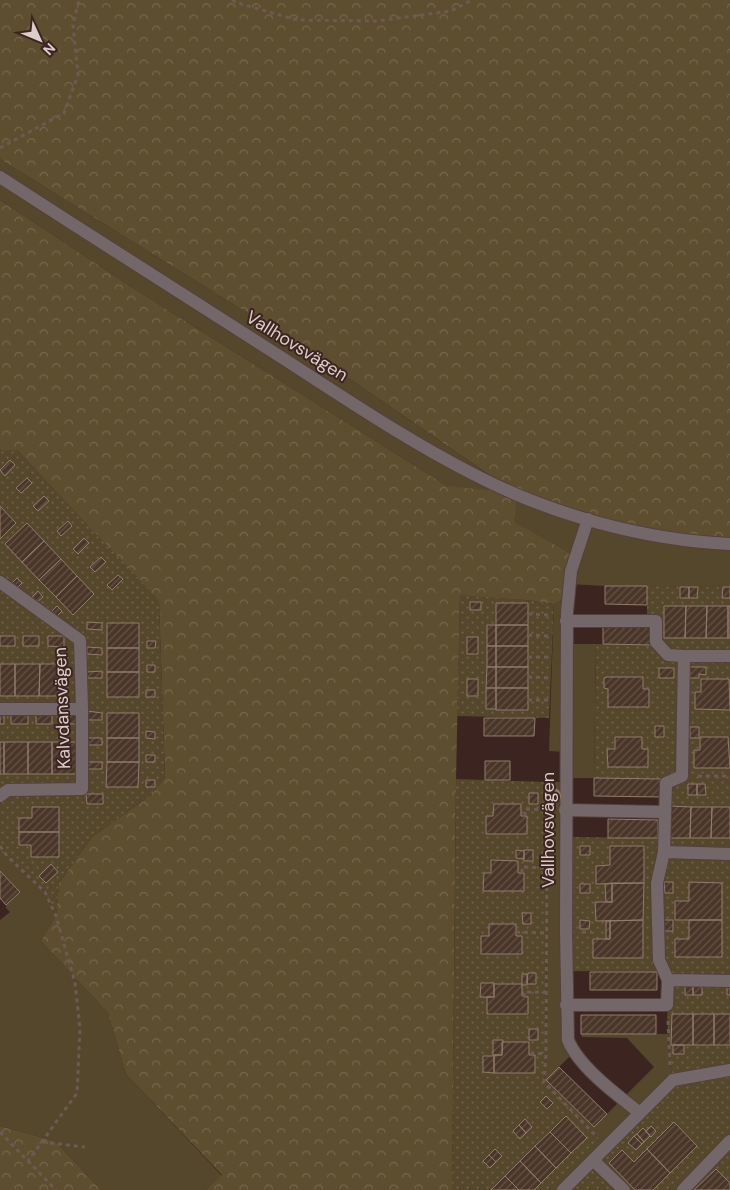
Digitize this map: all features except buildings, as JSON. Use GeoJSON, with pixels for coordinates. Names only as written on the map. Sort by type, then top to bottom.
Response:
{"type":"FeatureCollection","features":[{"type":"Feature","properties":{"kind":"street","name":"Vallhovsvägen"},"geometry":{"type":"LineString","coordinates":[[0,177],[434,453],[504,488],[559,510],[588,519],[656,536],[730,544]]}},
{"type":"Feature","properties":{"kind":"street","name":"Vallhovsvägen"},"geometry":{"type":"LineString","coordinates":[[588,519],[571,571],[566,621],[566,1004],[568,1040],[571,1049],[606,1086],[640,1113]]}},
{"type":"Feature","properties":{"kind":"street","name":"Kalvdansvägen"},"geometry":{"type":"LineString","coordinates":[[0,582],[80,640],[82,708],[82,789],[8,790],[0,796]]}},
{"type":"Feature","properties":{"kind":"street"},"geometry":{"type":"LineString","coordinates":[[566,621],[656,622],[656,642],[668,655],[730,656]]}},
{"type":"Feature","properties":{"kind":"street"},"geometry":{"type":"LineString","coordinates":[[566,1004],[667,1005],[668,980],[659,960],[657,883],[664,852],[666,783],[682,776],[684,656]]}},
{"type":"Feature","properties":{"kind":"street"},"geometry":{"type":"LineString","coordinates":[[0,709],[82,708]]}},
{"type":"Feature","properties":{"kind":"street"},"geometry":{"type":"LineString","coordinates":[[566,810],[664,812]]}},
{"type":"Feature","properties":{"kind":"street"},"geometry":{"type":"LineString","coordinates":[[664,852],[730,854]]}},
{"type":"Feature","properties":{"kind":"street"},"geometry":{"type":"LineString","coordinates":[[668,980],[730,981]]}},
{"type":"Feature","properties":{"kind":"street"},"geometry":{"type":"LineString","coordinates":[[563,1190],[673,1080],[730,1070]]}},
{"type":"Feature","properties":{"kind":"street"},"geometry":{"type":"LineString","coordinates":[[683,1190],[730,1142]]}},
{"type":"Feature","properties":{"kind":"street"},"geometry":{"type":"LineString","coordinates":[[593,1160],[624,1190]]}},
{"type":"Feature","properties":{"kind":"path"},"geometry":{"type":"LineString","coordinates":[[0,148],[64,113],[78,75],[73,25],[79,0]]}},
{"type":"Feature","properties":{"kind":"path"},"geometry":{"type":"LineString","coordinates":[[232,0],[297,20],[377,21],[451,12],[472,0]]}},
{"type":"Feature","properties":{"kind":"path"},"geometry":{"type":"LineString","coordinates":[[528,614],[554,616]]}},
{"type":"Feature","properties":{"kind":"path"},"geometry":{"type":"LineString","coordinates":[[528,636],[553,636]]}},
{"type":"Feature","properties":{"kind":"path"},"geometry":{"type":"LineString","coordinates":[[528,657],[552,657]]}},
{"type":"Feature","properties":{"kind":"path"},"geometry":{"type":"LineString","coordinates":[[528,677],[551,678]]}},
{"type":"Feature","properties":{"kind":"path"},"geometry":{"type":"LineString","coordinates":[[528,700],[550,700]]}},
{"type":"Feature","properties":{"kind":"path"},"geometry":{"type":"LineString","coordinates":[[682,776],[730,776]]}},
{"type":"Feature","properties":{"kind":"path"},"geometry":{"type":"LineString","coordinates":[[525,816],[525,810],[548,810]]}},
{"type":"Feature","properties":{"kind":"path"},"geometry":{"type":"LineString","coordinates":[[0,846],[7,856],[45,892],[56,916],[75,983],[80,1029],[78,1093],[28,1161]]}},
{"type":"Feature","properties":{"kind":"path"},"geometry":{"type":"LineString","coordinates":[[7,856],[12,851]]}},
{"type":"Feature","properties":{"kind":"path"},"geometry":{"type":"LineString","coordinates":[[522,873],[522,868],[547,868]]}},
{"type":"Feature","properties":{"kind":"path"},"geometry":{"type":"LineString","coordinates":[[516,932],[546,933]]}},
{"type":"Feature","properties":{"kind":"path"},"geometry":{"type":"LineString","coordinates":[[524,996],[524,992],[546,992]]}},
{"type":"Feature","properties":{"kind":"path"},"geometry":{"type":"LineString","coordinates":[[667,1005],[669,1058],[673,1080]]}},
{"type":"Feature","properties":{"kind":"path"},"geometry":{"type":"LineString","coordinates":[[532,1055],[532,1053],[546,1054]]}},
{"type":"Feature","properties":{"kind":"path"},"geometry":{"type":"LineString","coordinates":[[0,1132],[56,1190]]}},
{"type":"Feature","properties":{"kind":"path"},"geometry":{"type":"LineString","coordinates":[[42,1142],[85,1147]]}},
{"type":"Feature","properties":{"kind":"shaded area"},"geometry":{"type":"Polygon","coordinates":[[[0,159],[318,357],[517,494],[730,544],[730,587],[569,584],[575,556],[447,486],[136,290],[0,200],[0,159]]]}},
{"type":"Feature","properties":{"kind":"shaded area"},"geometry":{"type":"Polygon","coordinates":[[[0,450],[17,450],[159,600],[165,777],[151,795],[92,837],[59,883],[56,916],[45,892],[7,856],[0,852],[0,450]]]}},
{"type":"Feature","properties":{"kind":"shaded area"},"geometry":{"type":"Polygon","coordinates":[[[647,586],[730,587],[730,1190],[452,1190],[456,779],[548,782],[546,1054],[544,1082],[607,1147],[673,1080],[669,1058],[667,1005],[659,961],[657,972],[566,971],[566,837],[664,838],[661,779],[594,778],[596,644],[651,645],[647,621],[647,586]]]}},
{"type":"Feature","properties":{"kind":"shaded area"},"geometry":{"type":"Polygon","coordinates":[[[460,595],[554,604],[549,718],[457,716],[460,595]]]}},
{"type":"Feature","properties":{"kind":"shaded area"},"geometry":{"type":"Polygon","coordinates":[[[568,597],[566,644],[596,644],[594,778],[565,778],[566,752],[549,751],[554,604],[568,597]]]}},
{"type":"Feature","properties":{"kind":"shaded area"},"geometry":{"type":"Polygon","coordinates":[[[548,782],[565,782],[574,1052],[546,1080],[594,1127],[654,1067],[627,1038],[582,1037],[581,1034],[668,1034],[669,1058],[673,1080],[606,1147],[544,1082],[546,1054],[548,782]]]}},
{"type":"Feature","properties":{"kind":"shaded area"},"geometry":{"type":"Polygon","coordinates":[[[0,852],[7,856],[45,892],[56,916],[41,941],[108,1013],[126,1074],[222,1176],[206,1190],[101,1190],[55,1141],[0,1126],[0,920],[10,912],[6,905],[20,892],[0,871],[0,852]]]}},
{"type":"Feature","properties":{"kind":"green space"},"geometry":{"type":"Polygon","coordinates":[[[0,0],[730,0],[730,544],[681,539],[517,494],[514,522],[575,556],[568,597],[554,604],[526,600],[460,596],[456,779],[452,1190],[206,1190],[222,1175],[126,1074],[108,1013],[41,941],[56,916],[59,883],[92,837],[151,795],[165,777],[159,601],[17,450],[0,450],[0,200],[136,290],[447,486],[516,493],[318,357],[0,159],[0,0]]]}},
{"type":"Feature","properties":{"kind":"green space"},"geometry":{"type":"Polygon","coordinates":[[[0,1126],[55,1141],[101,1190],[0,1190],[0,1126]]]}}]}
